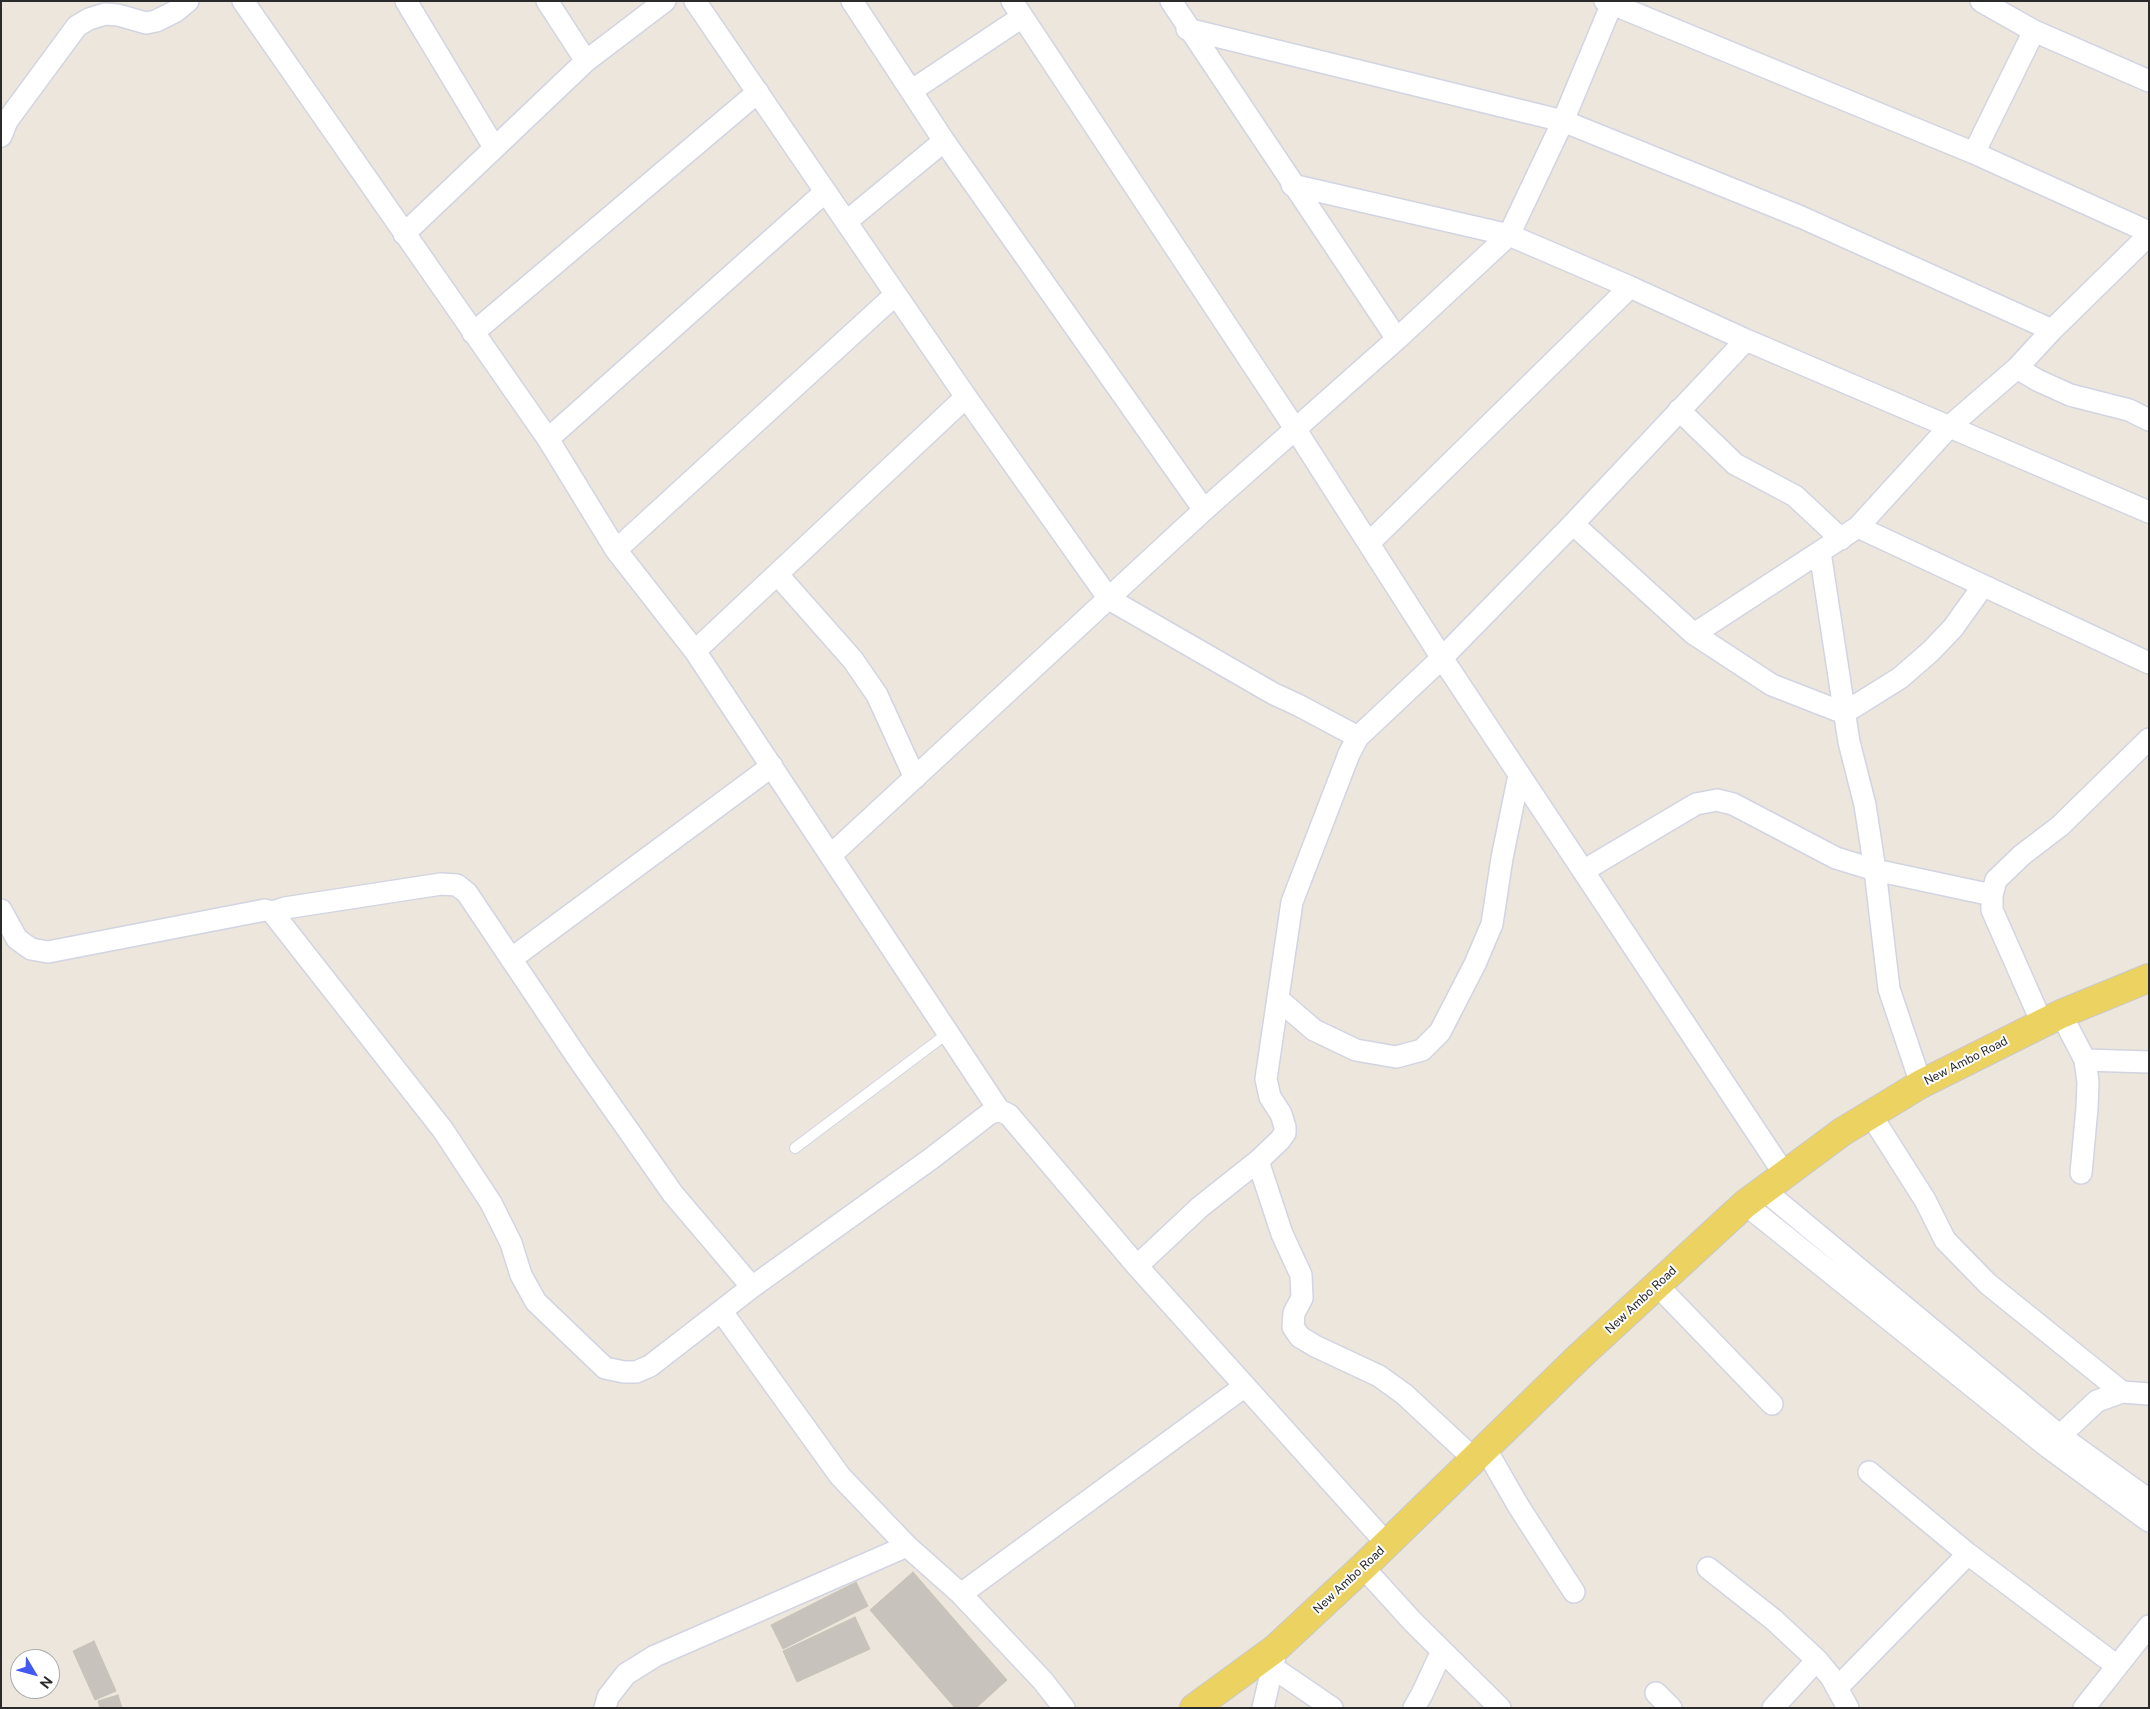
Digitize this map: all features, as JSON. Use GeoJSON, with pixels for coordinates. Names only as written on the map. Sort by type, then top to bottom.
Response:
{"type":"FeatureCollection","features":[{"type":"Feature","properties":{"kind":"main road","name":"New Ambo Road"},"geometry":{"type":"LineString","coordinates":[[1194,1708],[1274,1658],[1363,1567],[1580,1356],[1765,1190],[1842,1132],[1921,1084],[2052,1018],[2149,978]]}},
{"type":"Feature","properties":{"kind":"street"},"geometry":{"type":"LineString","coordinates":[[112,1],[156,21]]}},
{"type":"Feature","properties":{"kind":"street"},"geometry":{"type":"LineString","coordinates":[[1,136],[7,120],[77,26],[89,19],[105,14],[118,15],[146,23],[156,21],[176,11],[188,1]]}},
{"type":"Feature","properties":{"kind":"street"},"geometry":{"type":"LineString","coordinates":[[244,1],[548,439],[616,550],[695,651],[999,1110]]}},
{"type":"Feature","properties":{"kind":"street"},"geometry":{"type":"LineString","coordinates":[[406,1],[494,147]]}},
{"type":"Feature","properties":{"kind":"street"},"geometry":{"type":"LineString","coordinates":[[547,1],[586,61]]}},
{"type":"Feature","properties":{"kind":"street"},"geometry":{"type":"LineString","coordinates":[[404,234],[586,61],[665,1]]}},
{"type":"Feature","properties":{"kind":"street"},"geometry":{"type":"LineString","coordinates":[[695,1],[895,295],[1109,599],[1274,694],[1358,737]]}},
{"type":"Feature","properties":{"kind":"street"},"geometry":{"type":"LineString","coordinates":[[852,1],[944,141],[1204,510]]}},
{"type":"Feature","properties":{"kind":"street"},"geometry":{"type":"LineString","coordinates":[[1171,1],[1187,29],[1397,339]]}},
{"type":"Feature","properties":{"kind":"street"},"geometry":{"type":"LineString","coordinates":[[1981,1],[2034,31],[2149,80]]}},
{"type":"Feature","properties":{"kind":"street"},"geometry":{"type":"LineString","coordinates":[[831,856],[1204,510],[1397,339],[1509,235],[1563,121],[1610,2],[1974,153],[2149,234],[2052,330],[2017,368],[1950,426],[1850,533],[1694,634]]}},
{"type":"Feature","properties":{"kind":"street"},"geometry":{"type":"LineString","coordinates":[[911,91],[1017,9],[1296,430],[1442,658],[1583,871],[1765,1190],[2149,1521]]}},
{"type":"Feature","properties":{"kind":"street"},"geometry":{"type":"LineString","coordinates":[[1187,29],[1563,121],[1801,217],[2052,330]]}},
{"type":"Feature","properties":{"kind":"street"},"geometry":{"type":"LineString","coordinates":[[1974,153],[2034,31]]}},
{"type":"Feature","properties":{"kind":"street"},"geometry":{"type":"LineString","coordinates":[[473,332],[758,92]]}},
{"type":"Feature","properties":{"kind":"street"},"geometry":{"type":"LineString","coordinates":[[846,222],[944,141]]}},
{"type":"Feature","properties":{"kind":"street"},"geometry":{"type":"LineString","coordinates":[[1292,185],[1509,235],[1746,340],[2149,512]]}},
{"type":"Feature","properties":{"kind":"street"},"geometry":{"type":"LineString","coordinates":[[548,439],[825,192]]}},
{"type":"Feature","properties":{"kind":"street"},"geometry":{"type":"LineString","coordinates":[[1369,542],[1630,287]]}},
{"type":"Feature","properties":{"kind":"street"},"geometry":{"type":"LineString","coordinates":[[616,550],[895,295]]}},
{"type":"Feature","properties":{"kind":"street"},"geometry":{"type":"LineString","coordinates":[[1137,1266],[1200,1207],[1280,1140],[1285,1127],[1281,1114],[1270,1097],[1266,1080],[1292,902],[1349,754],[1358,737],[1442,658],[1573,524],[1746,340]]}},
{"type":"Feature","properties":{"kind":"street"},"geometry":{"type":"LineString","coordinates":[[2017,368],[2037,380],[2070,395],[2129,410],[2149,420]]}},
{"type":"Feature","properties":{"kind":"street"},"geometry":{"type":"LineString","coordinates":[[695,651],[966,397]]}},
{"type":"Feature","properties":{"kind":"street"},"geometry":{"type":"LineString","coordinates":[[1679,410],[1735,464],[1795,496],[1850,533],[1983,586],[2149,663]]}},
{"type":"Feature","properties":{"kind":"street"},"geometry":{"type":"LineString","coordinates":[[1573,524],[1694,634],[1772,685],[1844,714]]}},
{"type":"Feature","properties":{"kind":"street"},"geometry":{"type":"LineString","coordinates":[[1820,552],[1844,714],[1865,805],[1875,870],[1889,989],[1921,1084]]}},
{"type":"Feature","properties":{"kind":"street"},"geometry":{"type":"LineString","coordinates":[[777,574],[853,660],[877,695],[915,778]]}},
{"type":"Feature","properties":{"kind":"street"},"geometry":{"type":"LineString","coordinates":[[1844,714],[1900,678],[1931,651],[1953,628],[1983,586]]}},
{"type":"Feature","properties":{"kind":"street"},"geometry":{"type":"LineString","coordinates":[[2081,1173],[2088,1108],[2088,1082],[2085,1060],[2052,1018],[1992,910],[1992,895],[1996,880],[2022,855],[2060,826],[2149,739]]}},
{"type":"Feature","properties":{"kind":"street"},"geometry":{"type":"LineString","coordinates":[[511,960],[772,766]]}},
{"type":"Feature","properties":{"kind":"street"},"geometry":{"type":"LineString","coordinates":[[1278,998],[1314,1030],[1356,1050],[1396,1057],[1422,1050],[1440,1032],[1475,964],[1492,924],[1502,858],[1519,775]]}},
{"type":"Feature","properties":{"kind":"street"},"geometry":{"type":"LineString","coordinates":[[1583,871],[1696,804],[1717,800],[1733,804],[1836,858],[1875,870],[1992,895]]}},
{"type":"Feature","properties":{"kind":"street"},"geometry":{"type":"LineString","coordinates":[[1,910],[17,939],[31,949],[48,952],[265,910],[272,912],[285,908],[441,884],[457,885],[466,893],[579,1060],[673,1194],[752,1288]]}},
{"type":"Feature","properties":{"kind":"street"},"geometry":{"type":"LineString","coordinates":[[272,912],[443,1130],[491,1203],[511,1243],[521,1275],[536,1302],[596,1362],[605,1368],[624,1372],[636,1372],[650,1366],[752,1288],[932,1158],[993,1111],[999,1110],[1009,1114],[1137,1266],[1387,1544]]}},
{"type":"Feature","properties":{"kind":"street"},"geometry":{"type":"LineString","coordinates":[[2085,1060],[2149,1062]]}},
{"type":"Feature","properties":{"kind":"street"},"geometry":{"type":"LineString","coordinates":[[1871,1115],[1924,1200],[1945,1240],[1988,1284],[2122,1392]]}},
{"type":"Feature","properties":{"kind":"street"},"geometry":{"type":"LineString","coordinates":[[1258,1160],[1282,1234],[1301,1275],[1302,1298],[1294,1313],[1294,1327],[1300,1337],[1379,1376],[1480,1454],[1519,1507],[1574,1592]]}},
{"type":"Feature","properties":{"kind":"street"},"geometry":{"type":"LineString","coordinates":[[1657,1285],[1772,1404]]}},
{"type":"Feature","properties":{"kind":"street"},"geometry":{"type":"LineString","coordinates":[[722,1312],[840,1476],[907,1546],[961,1594],[1043,1680],[1064,1708]]}},
{"type":"Feature","properties":{"kind":"street"},"geometry":{"type":"LineString","coordinates":[[961,1594],[1245,1386]]}},
{"type":"Feature","properties":{"kind":"street"},"geometry":{"type":"LineString","coordinates":[[2054,1441],[2097,1401],[2122,1392],[2149,1394]]}},
{"type":"Feature","properties":{"kind":"street"},"geometry":{"type":"LineString","coordinates":[[2054,1441],[2149,1500]]}},
{"type":"Feature","properties":{"kind":"street"},"geometry":{"type":"LineString","coordinates":[[1869,1472],[1968,1554],[2117,1666]]}},
{"type":"Feature","properties":{"kind":"street"},"geometry":{"type":"LineString","coordinates":[[605,1708],[608,1697],[626,1674],[655,1656],[907,1546]]}},
{"type":"Feature","properties":{"kind":"street"},"geometry":{"type":"LineString","coordinates":[[1837,1688],[1968,1554]]}},
{"type":"Feature","properties":{"kind":"street"},"geometry":{"type":"LineString","coordinates":[[1363,1567],[1442,1651],[1500,1708]]}},
{"type":"Feature","properties":{"kind":"street"},"geometry":{"type":"LineString","coordinates":[[1708,1568],[1774,1620],[1817,1660],[1831,1677],[1848,1708]]}},
{"type":"Feature","properties":{"kind":"street"},"geometry":{"type":"LineString","coordinates":[[2084,1708],[2149,1626]]}},
{"type":"Feature","properties":{"kind":"street"},"geometry":{"type":"LineString","coordinates":[[1414,1708],[1442,1651]]}},
{"type":"Feature","properties":{"kind":"street"},"geometry":{"type":"LineString","coordinates":[[1264,1708],[1274,1658],[1332,1708]]}},
{"type":"Feature","properties":{"kind":"street"},"geometry":{"type":"LineString","coordinates":[[1773,1708],[1817,1660]]}},
{"type":"Feature","properties":{"kind":"lane"},"geometry":{"type":"LineString","coordinates":[[795,1148],[948,1032]]}},
{"type":"Feature","properties":{"kind":"building"},"geometry":{"type":"Polygon","coordinates":[[[913,1572],[1007,1680],[976,1708],[955,1708],[870,1610],[913,1572]]]}},
{"type":"Feature","properties":{"kind":"building"},"geometry":{"type":"Polygon","coordinates":[[[856,1582],[868,1606],[783,1649],[771,1625],[856,1582]]]}},
{"type":"Feature","properties":{"kind":"building"},"geometry":{"type":"Polygon","coordinates":[[[855,1617],[870,1649],[797,1682],[783,1651],[855,1617]]]}},
{"type":"Feature","properties":{"kind":"building"},"geometry":{"type":"Polygon","coordinates":[[[94,1641],[116,1691],[95,1700],[73,1651],[94,1641]]]}},
{"type":"Feature","properties":{"kind":"building"},"geometry":{"type":"Polygon","coordinates":[[[118,1695],[122,1708],[100,1708],[98,1701],[118,1695]]]}}]}
